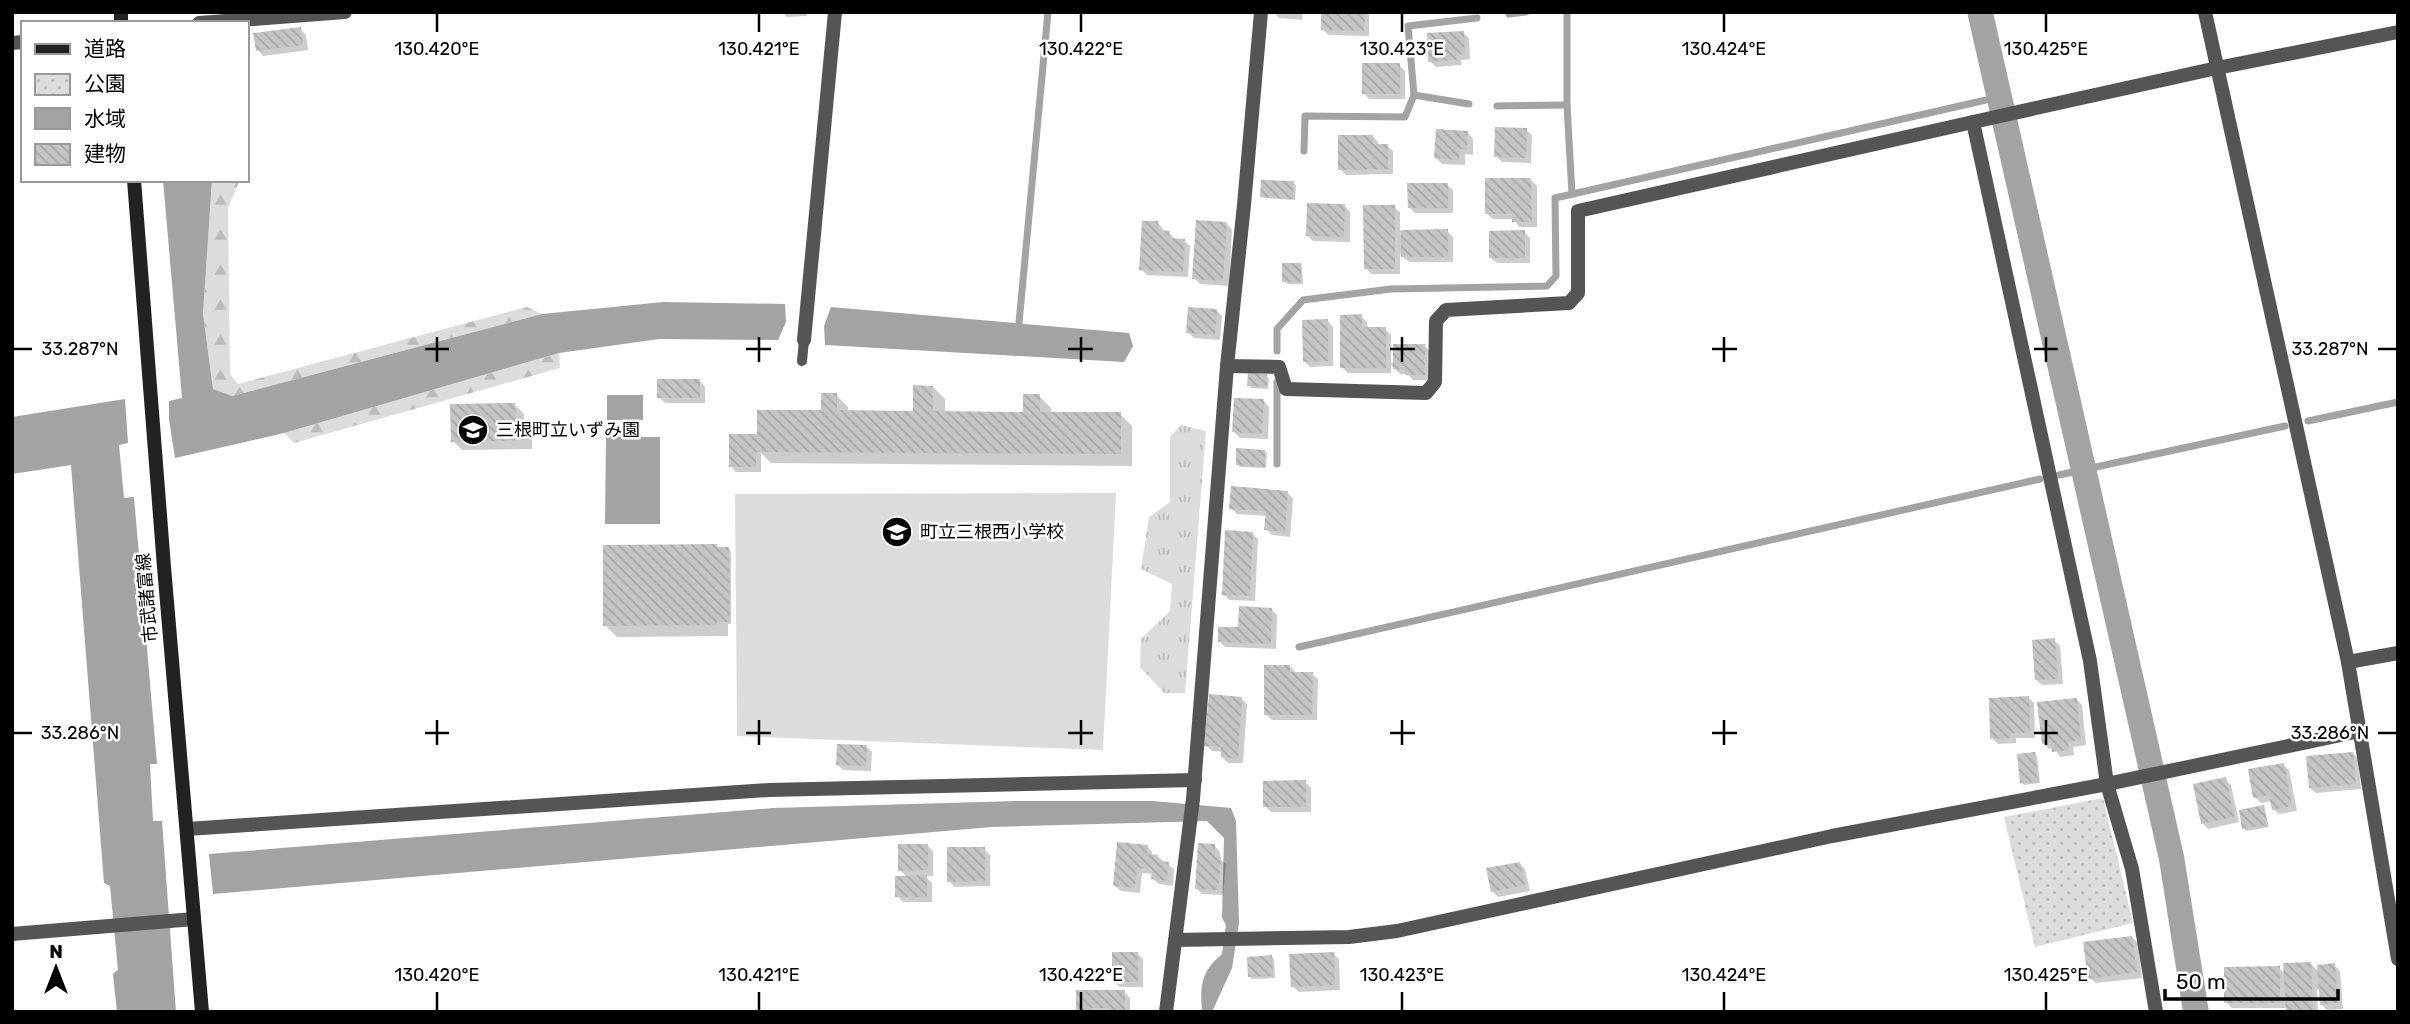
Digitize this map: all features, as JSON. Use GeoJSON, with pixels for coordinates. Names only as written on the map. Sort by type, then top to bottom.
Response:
{"type":"FeatureCollection","features":[{"type":"Feature","properties":{"kind":"main road","name":"市武諸富線"},"geometry":{"type":"LineString","coordinates":[[134,182],[202,1012]]}},
{"type":"Feature","properties":{"kind":"street"},"geometry":{"type":"LineString","coordinates":[[226,21],[345,12]]}},
{"type":"Feature","properties":{"kind":"street"},"geometry":{"type":"LineString","coordinates":[[804,341],[835,12]]}},
{"type":"Feature","properties":{"kind":"street"},"geometry":{"type":"LineString","coordinates":[[1166,1012],[1195,780],[1227,366],[1261,12]]}},
{"type":"Feature","properties":{"kind":"street"},"geometry":{"type":"LineString","coordinates":[[2205,12],[2348,662],[2398,959]]}},
{"type":"Feature","properties":{"kind":"street"},"geometry":{"type":"LineString","coordinates":[[1227,366],[1279,367],[1286,389],[1426,393],[1435,382],[1436,321],[1446,310],[1569,303],[1578,293],[1578,211],[2217,68],[2398,32]]}},
{"type":"Feature","properties":{"kind":"street"},"geometry":{"type":"LineString","coordinates":[[1979,121],[2090,661],[2107,784],[2132,869],[2156,1012]]}},
{"type":"Feature","properties":{"kind":"street"},"geometry":{"type":"LineString","coordinates":[[2348,662],[2398,653]]}},
{"type":"Feature","properties":{"kind":"street"},"geometry":{"type":"LineString","coordinates":[[1175,940],[1349,937],[1397,931],[1832,836],[2107,784],[2360,731]]}},
{"type":"Feature","properties":{"kind":"street"},"geometry":{"type":"LineString","coordinates":[[187,829],[769,790],[1195,780]]}},
{"type":"Feature","properties":{"kind":"street"},"geometry":{"type":"LineString","coordinates":[[12,934],[194,919]]}},
{"type":"Feature","properties":{"kind":"lane"},"geometry":{"type":"LineString","coordinates":[[802,361],[804,341]]}},
{"type":"Feature","properties":{"kind":"green space"},"geometry":{"type":"Polygon","coordinates":[[[212,182],[239,182],[228,208],[230,374],[238,384],[527,307],[542,314],[232,396],[213,390],[203,314],[212,182]]]}},
{"type":"Feature","properties":{"kind":"green space"},"geometry":{"type":"Polygon","coordinates":[[[559,353],[560,368],[294,443],[284,433],[559,353]]]}},
{"type":"Feature","properties":{"kind":"green space"},"geometry":{"type":"Polygon","coordinates":[[[1181,425],[1206,431],[1185,693],[1164,693],[1140,667],[1141,639],[1170,611],[1172,584],[1141,569],[1149,517],[1170,502],[1170,437],[1181,425]]]}},
{"type":"Feature","properties":{"kind":"green space"},"geometry":{"type":"Polygon","coordinates":[[[1116,493],[1103,750],[737,736],[735,494],[1116,493]]]}},
{"type":"Feature","properties":{"kind":"green space"},"geometry":{"type":"Polygon","coordinates":[[[2103,798],[2133,923],[2035,947],[2004,817],[2103,798]]]}},
{"type":"Feature","properties":{"kind":"water"},"geometry":{"type":"Polygon","coordinates":[[[1967,12],[1993,12],[2184,856],[2209,1012],[2183,1012],[2159,860],[1967,12]]]}},
{"type":"Feature","properties":{"kind":"water"},"geometry":{"type":"Polygon","coordinates":[[[163,182],[212,182],[203,314],[213,389],[232,396],[542,314],[663,302],[785,304],[786,322],[778,340],[659,339],[559,353],[284,433],[175,458],[169,401],[182,398],[163,182]]]}},
{"type":"Feature","properties":{"kind":"water"},"geometry":{"type":"Polygon","coordinates":[[[831,307],[1129,333],[1133,346],[1124,362],[825,345],[824,326],[831,307]]]}},
{"type":"Feature","properties":{"kind":"water"},"geometry":{"type":"Polygon","coordinates":[[[607,395],[643,395],[643,420],[607,420],[607,395]]]}},
{"type":"Feature","properties":{"kind":"water"},"geometry":{"type":"Polygon","coordinates":[[[125,399],[128,443],[119,445],[124,498],[134,497],[157,764],[150,764],[153,821],[162,821],[176,1012],[117,1012],[113,974],[118,970],[110,886],[104,883],[71,465],[12,474],[12,417],[125,399]]]}},
{"type":"Feature","properties":{"kind":"water"},"geometry":{"type":"Polygon","coordinates":[[[606,437],[660,437],[660,524],[605,524],[606,437]]]}},
{"type":"Feature","properties":{"kind":"water"},"geometry":{"type":"Polygon","coordinates":[[[1016,801],[1153,801],[1231,808],[1236,821],[1239,923],[1232,968],[1212,1012],[1202,1012],[1201,994],[1206,973],[1222,954],[1226,925],[1222,918],[1224,838],[1207,821],[992,827],[213,894],[209,854],[773,808],[1016,801]]]}},
{"type":"Feature","properties":{"kind":"building"},"geometry":{"type":"Polygon","coordinates":[[[1321,12],[1365,12],[1364,31],[1321,30],[1321,12]]]}},
{"type":"Feature","properties":{"kind":"building"},"geometry":{"type":"Polygon","coordinates":[[[301,27],[303,45],[256,51],[253,33],[301,27]]]}},
{"type":"Feature","properties":{"kind":"building"},"geometry":{"type":"Polygon","coordinates":[[[1464,31],[1465,54],[1456,55],[1457,60],[1428,62],[1427,33],[1464,31]]]}},
{"type":"Feature","properties":{"kind":"building"},"geometry":{"type":"Polygon","coordinates":[[[1362,63],[1400,63],[1400,94],[1362,94],[1362,63]]]}},
{"type":"Feature","properties":{"kind":"building"},"geometry":{"type":"Polygon","coordinates":[[[1495,127],[1527,128],[1526,158],[1494,157],[1495,127]]]}},
{"type":"Feature","properties":{"kind":"building"},"geometry":{"type":"Polygon","coordinates":[[[1436,129],[1468,131],[1467,150],[1460,149],[1459,160],[1434,158],[1436,129]]]}},
{"type":"Feature","properties":{"kind":"building"},"geometry":{"type":"Polygon","coordinates":[[[1338,135],[1373,135],[1373,144],[1388,144],[1388,169],[1338,170],[1338,135]]]}},
{"type":"Feature","properties":{"kind":"building"},"geometry":{"type":"Polygon","coordinates":[[[1485,178],[1531,178],[1532,222],[1512,222],[1512,214],[1485,214],[1485,178]]]}},
{"type":"Feature","properties":{"kind":"building"},"geometry":{"type":"Polygon","coordinates":[[[1261,180],[1294,181],[1293,199],[1260,197],[1261,180]]]}},
{"type":"Feature","properties":{"kind":"building"},"geometry":{"type":"Polygon","coordinates":[[[1407,183],[1448,183],[1448,208],[1408,208],[1407,183]]]}},
{"type":"Feature","properties":{"kind":"building"},"geometry":{"type":"Polygon","coordinates":[[[1307,203],[1345,204],[1344,237],[1306,236],[1307,203]]]}},
{"type":"Feature","properties":{"kind":"building"},"geometry":{"type":"Polygon","coordinates":[[[1363,205],[1395,205],[1395,269],[1364,269],[1363,205]]]}},
{"type":"Feature","properties":{"kind":"building"},"geometry":{"type":"Polygon","coordinates":[[[1196,220],[1227,222],[1223,281],[1192,279],[1196,220]]]}},
{"type":"Feature","properties":{"kind":"building"},"geometry":{"type":"Polygon","coordinates":[[[1142,221],[1158,221],[1158,230],[1170,231],[1169,238],[1185,239],[1183,272],[1139,270],[1142,221]]]}},
{"type":"Feature","properties":{"kind":"building"},"geometry":{"type":"Polygon","coordinates":[[[1448,229],[1448,257],[1401,257],[1401,230],[1448,229]]]}},
{"type":"Feature","properties":{"kind":"building"},"geometry":{"type":"Polygon","coordinates":[[[1525,230],[1525,258],[1489,258],[1489,231],[1525,230]]]}},
{"type":"Feature","properties":{"kind":"building"},"geometry":{"type":"Polygon","coordinates":[[[1282,263],[1301,263],[1301,282],[1282,282],[1282,263]]]}},
{"type":"Feature","properties":{"kind":"building"},"geometry":{"type":"Polygon","coordinates":[[[1188,307],[1217,309],[1215,335],[1186,333],[1188,307]]]}},
{"type":"Feature","properties":{"kind":"building"},"geometry":{"type":"Polygon","coordinates":[[[1362,314],[1362,327],[1386,327],[1386,368],[1340,368],[1340,315],[1362,314]]]}},
{"type":"Feature","properties":{"kind":"building"},"geometry":{"type":"Polygon","coordinates":[[[1328,319],[1328,361],[1303,362],[1302,320],[1328,319]]]}},
{"type":"Feature","properties":{"kind":"building"},"geometry":{"type":"Polygon","coordinates":[[[1393,344],[1425,344],[1425,375],[1405,375],[1405,370],[1393,369],[1393,344]]]}},
{"type":"Feature","properties":{"kind":"building"},"geometry":{"type":"Polygon","coordinates":[[[1248,373],[1267,374],[1267,387],[1247,386],[1248,373]]]}},
{"type":"Feature","properties":{"kind":"building"},"geometry":{"type":"Polygon","coordinates":[[[657,379],[700,379],[700,398],[657,398],[657,379]]]}},
{"type":"Feature","properties":{"kind":"building"},"geometry":{"type":"Polygon","coordinates":[[[913,385],[933,386],[933,411],[1023,412],[1023,394],[1040,394],[1040,412],[1121,412],[1121,454],[756,452],[756,467],[729,467],[729,434],[757,434],[757,410],[821,410],[821,393],[837,393],[837,410],[913,411],[913,385]]]}},
{"type":"Feature","properties":{"kind":"building"},"geometry":{"type":"Polygon","coordinates":[[[1234,398],[1264,399],[1262,434],[1232,432],[1234,398]]]}},
{"type":"Feature","properties":{"kind":"building"},"geometry":{"type":"Polygon","coordinates":[[[515,403],[516,423],[524,423],[524,440],[451,442],[450,404],[515,403]]]}},
{"type":"Feature","properties":{"kind":"building"},"geometry":{"type":"Polygon","coordinates":[[[1236,448],[1265,450],[1265,467],[1236,465],[1236,448]]]}},
{"type":"Feature","properties":{"kind":"building"},"geometry":{"type":"Polygon","coordinates":[[[1231,486],[1288,491],[1285,532],[1264,530],[1266,511],[1229,509],[1231,486]]]}},
{"type":"Feature","properties":{"kind":"building"},"geometry":{"type":"Polygon","coordinates":[[[1225,530],[1253,532],[1250,596],[1222,595],[1225,530]]]}},
{"type":"Feature","properties":{"kind":"building"},"geometry":{"type":"Polygon","coordinates":[[[717,544],[717,547],[729,547],[730,622],[717,622],[717,625],[603,626],[603,545],[717,544]]]}},
{"type":"Feature","properties":{"kind":"building"},"geometry":{"type":"Polygon","coordinates":[[[1239,606],[1272,608],[1271,644],[1218,642],[1218,627],[1238,627],[1239,606]]]}},
{"type":"Feature","properties":{"kind":"building"},"geometry":{"type":"Polygon","coordinates":[[[2055,638],[2058,679],[2035,680],[2032,640],[2055,638]]]}},
{"type":"Feature","properties":{"kind":"building"},"geometry":{"type":"Polygon","coordinates":[[[1264,665],[1290,665],[1290,672],[1313,672],[1312,715],[1264,715],[1264,665]]]}},
{"type":"Feature","properties":{"kind":"building"},"geometry":{"type":"Polygon","coordinates":[[[1209,694],[1242,697],[1238,759],[1221,757],[1221,747],[1204,746],[1209,694]]]}},
{"type":"Feature","properties":{"kind":"building"},"geometry":{"type":"Polygon","coordinates":[[[2029,696],[2030,733],[2011,733],[2011,738],[1990,739],[1989,698],[2029,696]]]}},
{"type":"Feature","properties":{"kind":"building"},"geometry":{"type":"Polygon","coordinates":[[[2077,698],[2081,740],[2068,742],[2069,750],[2052,752],[2051,742],[2042,744],[2037,702],[2077,698]]]}},
{"type":"Feature","properties":{"kind":"building"},"geometry":{"type":"Polygon","coordinates":[[[837,744],[867,745],[866,766],[836,765],[837,744]]]}},
{"type":"Feature","properties":{"kind":"building"},"geometry":{"type":"Polygon","coordinates":[[[2035,752],[2038,782],[2020,783],[2017,754],[2035,752]]]}},
{"type":"Feature","properties":{"kind":"building"},"geometry":{"type":"Polygon","coordinates":[[[2353,752],[2356,784],[2309,788],[2306,756],[2353,752]]]}},
{"type":"Feature","properties":{"kind":"building"},"geometry":{"type":"Polygon","coordinates":[[[2284,763],[2292,806],[2272,810],[2269,795],[2253,798],[2248,769],[2284,763]]]}},
{"type":"Feature","properties":{"kind":"building"},"geometry":{"type":"Polygon","coordinates":[[[2226,777],[2234,817],[2201,824],[2193,784],[2226,777]]]}},
{"type":"Feature","properties":{"kind":"building"},"geometry":{"type":"Polygon","coordinates":[[[1306,780],[1306,807],[1263,807],[1263,781],[1306,780]]]}},
{"type":"Feature","properties":{"kind":"building"},"geometry":{"type":"Polygon","coordinates":[[[2264,805],[2268,825],[2242,829],[2239,810],[2264,805]]]}},
{"type":"Feature","properties":{"kind":"building"},"geometry":{"type":"Polygon","coordinates":[[[1117,842],[1148,845],[1147,854],[1158,855],[1157,861],[1169,862],[1167,881],[1151,879],[1152,869],[1137,868],[1135,888],[1113,886],[1117,842]]]}},
{"type":"Feature","properties":{"kind":"building"},"geometry":{"type":"Polygon","coordinates":[[[1198,843],[1215,844],[1215,856],[1221,857],[1218,890],[1195,889],[1198,843]]]}},
{"type":"Feature","properties":{"kind":"building"},"geometry":{"type":"Polygon","coordinates":[[[898,844],[928,844],[928,870],[898,871],[898,844]]]}},
{"type":"Feature","properties":{"kind":"building"},"geometry":{"type":"Polygon","coordinates":[[[947,847],[985,847],[985,881],[947,882],[947,847]]]}},
{"type":"Feature","properties":{"kind":"building"},"geometry":{"type":"Polygon","coordinates":[[[1520,862],[1525,885],[1491,892],[1486,868],[1520,862]]]}},
{"type":"Feature","properties":{"kind":"building"},"geometry":{"type":"Polygon","coordinates":[[[927,875],[927,897],[895,897],[895,876],[927,875]]]}},
{"type":"Feature","properties":{"kind":"building"},"geometry":{"type":"Polygon","coordinates":[[[2132,936],[2137,972],[2088,979],[2083,942],[2132,936]]]}},
{"type":"Feature","properties":{"kind":"building"},"geometry":{"type":"Polygon","coordinates":[[[1112,952],[1138,952],[1138,982],[1112,982],[1112,952]]]}},
{"type":"Feature","properties":{"kind":"building"},"geometry":{"type":"Polygon","coordinates":[[[1334,952],[1335,985],[1291,987],[1289,954],[1334,952]]]}},
{"type":"Feature","properties":{"kind":"building"},"geometry":{"type":"Polygon","coordinates":[[[1272,955],[1273,976],[1248,977],[1247,957],[1272,955]]]}},
{"type":"Feature","properties":{"kind":"building"},"geometry":{"type":"Polygon","coordinates":[[[2311,962],[2313,1010],[2286,1011],[2283,963],[2311,962]]]}},
{"type":"Feature","properties":{"kind":"building"},"geometry":{"type":"Polygon","coordinates":[[[2335,963],[2338,1003],[2320,1005],[2317,965],[2335,963]]]}},
{"type":"Feature","properties":{"kind":"building"},"geometry":{"type":"Polygon","coordinates":[[[2280,966],[2280,1003],[2224,1003],[2224,967],[2280,966]]]}},
{"type":"Feature","properties":{"kind":"building"},"geometry":{"type":"Polygon","coordinates":[[[1076,990],[1125,990],[1125,1012],[1110,1012],[1110,1008],[1091,1008],[1091,1012],[1076,1012],[1076,990]]]}},
{"type":"Feature","properties":{"kind":"waterway"},"geometry":{"type":"LineString","coordinates":[[1019,323],[1048,12]]}},
{"type":"Feature","properties":{"kind":"waterway"},"geometry":{"type":"LineString","coordinates":[[1509,14],[1526,12]]}},
{"type":"Feature","properties":{"kind":"waterway"},"geometry":{"type":"LineString","coordinates":[[1567,12],[1567,105],[1572,194]]}},
{"type":"Feature","properties":{"kind":"waterway"},"geometry":{"type":"LineString","coordinates":[[1304,151],[1305,116],[1405,117],[1414,95],[1408,26],[1477,18]]}},
{"type":"Feature","properties":{"kind":"waterway"},"geometry":{"type":"LineString","coordinates":[[1414,95],[1469,104]]}},
{"type":"Feature","properties":{"kind":"waterway"},"geometry":{"type":"LineString","coordinates":[[1277,351],[1277,329],[1303,300],[1391,289],[1547,286],[1556,276],[1555,198],[1986,100]]}},
{"type":"Feature","properties":{"kind":"waterway"},"geometry":{"type":"LineString","coordinates":[[1497,106],[1567,105]]}},
{"type":"Feature","properties":{"kind":"waterway"},"geometry":{"type":"LineString","coordinates":[[1277,382],[1277,464]]}},
{"type":"Feature","properties":{"kind":"waterway"},"geometry":{"type":"LineString","coordinates":[[2308,421],[2398,402]]}},
{"type":"Feature","properties":{"kind":"waterway"},"geometry":{"type":"LineString","coordinates":[[2059,475],[2285,426]]}},
{"type":"Feature","properties":{"kind":"waterway"},"geometry":{"type":"LineString","coordinates":[[1299,647],[2040,479]]}},
{"type":"Feature","properties":{"kind":"place","name":"三根町立いずみ園"},"geometry":{"type":"Point","coordinates":[473,430]}},
{"type":"Feature","properties":{"kind":"place","name":"町立三根西小学校"},"geometry":{"type":"Point","coordinates":[897,532]}}]}
